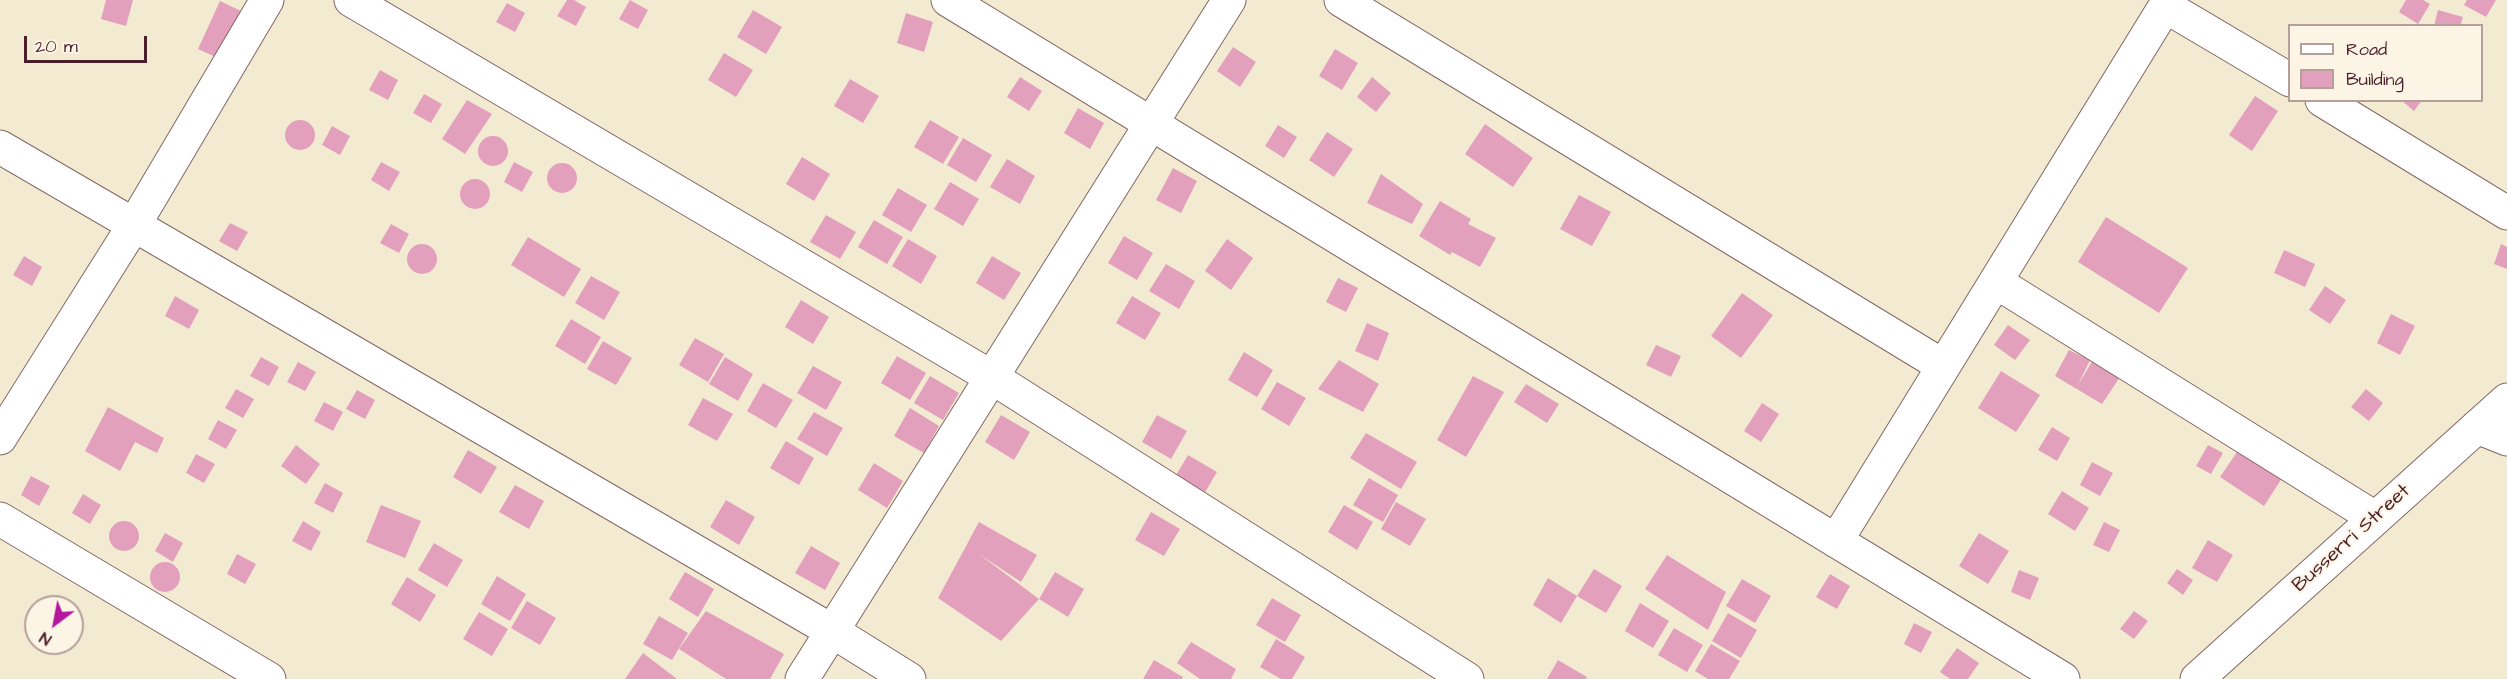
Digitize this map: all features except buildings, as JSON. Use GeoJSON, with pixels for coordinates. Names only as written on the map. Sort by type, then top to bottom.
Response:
{"type":"FeatureCollection","features":[{"type":"Feature","properties":{"kind":"street"},"geometry":{"type":"LineString","coordinates":[[0,438],[134,225],[267,0]]}},
{"type":"Feature","properties":{"kind":"street"},"geometry":{"type":"LineString","coordinates":[[351,0],[993,378],[1467,679]]}},
{"type":"Feature","properties":{"kind":"street"},"geometry":{"type":"LineString","coordinates":[[948,0],[2063,679]]}},
{"type":"Feature","properties":{"kind":"street"},"geometry":{"type":"LineString","coordinates":[[802,679],[1229,0]]}},
{"type":"Feature","properties":{"kind":"street"},"geometry":{"type":"LineString","coordinates":[[1341,0],[1943,366]]}},
{"type":"Feature","properties":{"kind":"street"},"geometry":{"type":"LineString","coordinates":[[1836,541],[2167,3],[2288,79]]}},
{"type":"Feature","properties":{"kind":"street"},"geometry":{"type":"LineString","coordinates":[[2325,102],[2507,213]]}},
{"type":"Feature","properties":{"kind":"street"},"geometry":{"type":"LineString","coordinates":[[0,147],[832,631],[909,679]]}},
{"type":"Feature","properties":{"kind":"street"},"geometry":{"type":"LineString","coordinates":[[1996,282],[2375,518]]}},
{"type":"Feature","properties":{"kind":"street","name":"Busserri Street"},"geometry":{"type":"LineString","coordinates":[[2197,679],[2507,400]]}},
{"type":"Feature","properties":{"kind":"street"},"geometry":{"type":"LineString","coordinates":[[2477,427],[2507,439]]}},
{"type":"Feature","properties":{"kind":"street"},"geometry":{"type":"LineString","coordinates":[[0,519],[269,679]]}}]}
